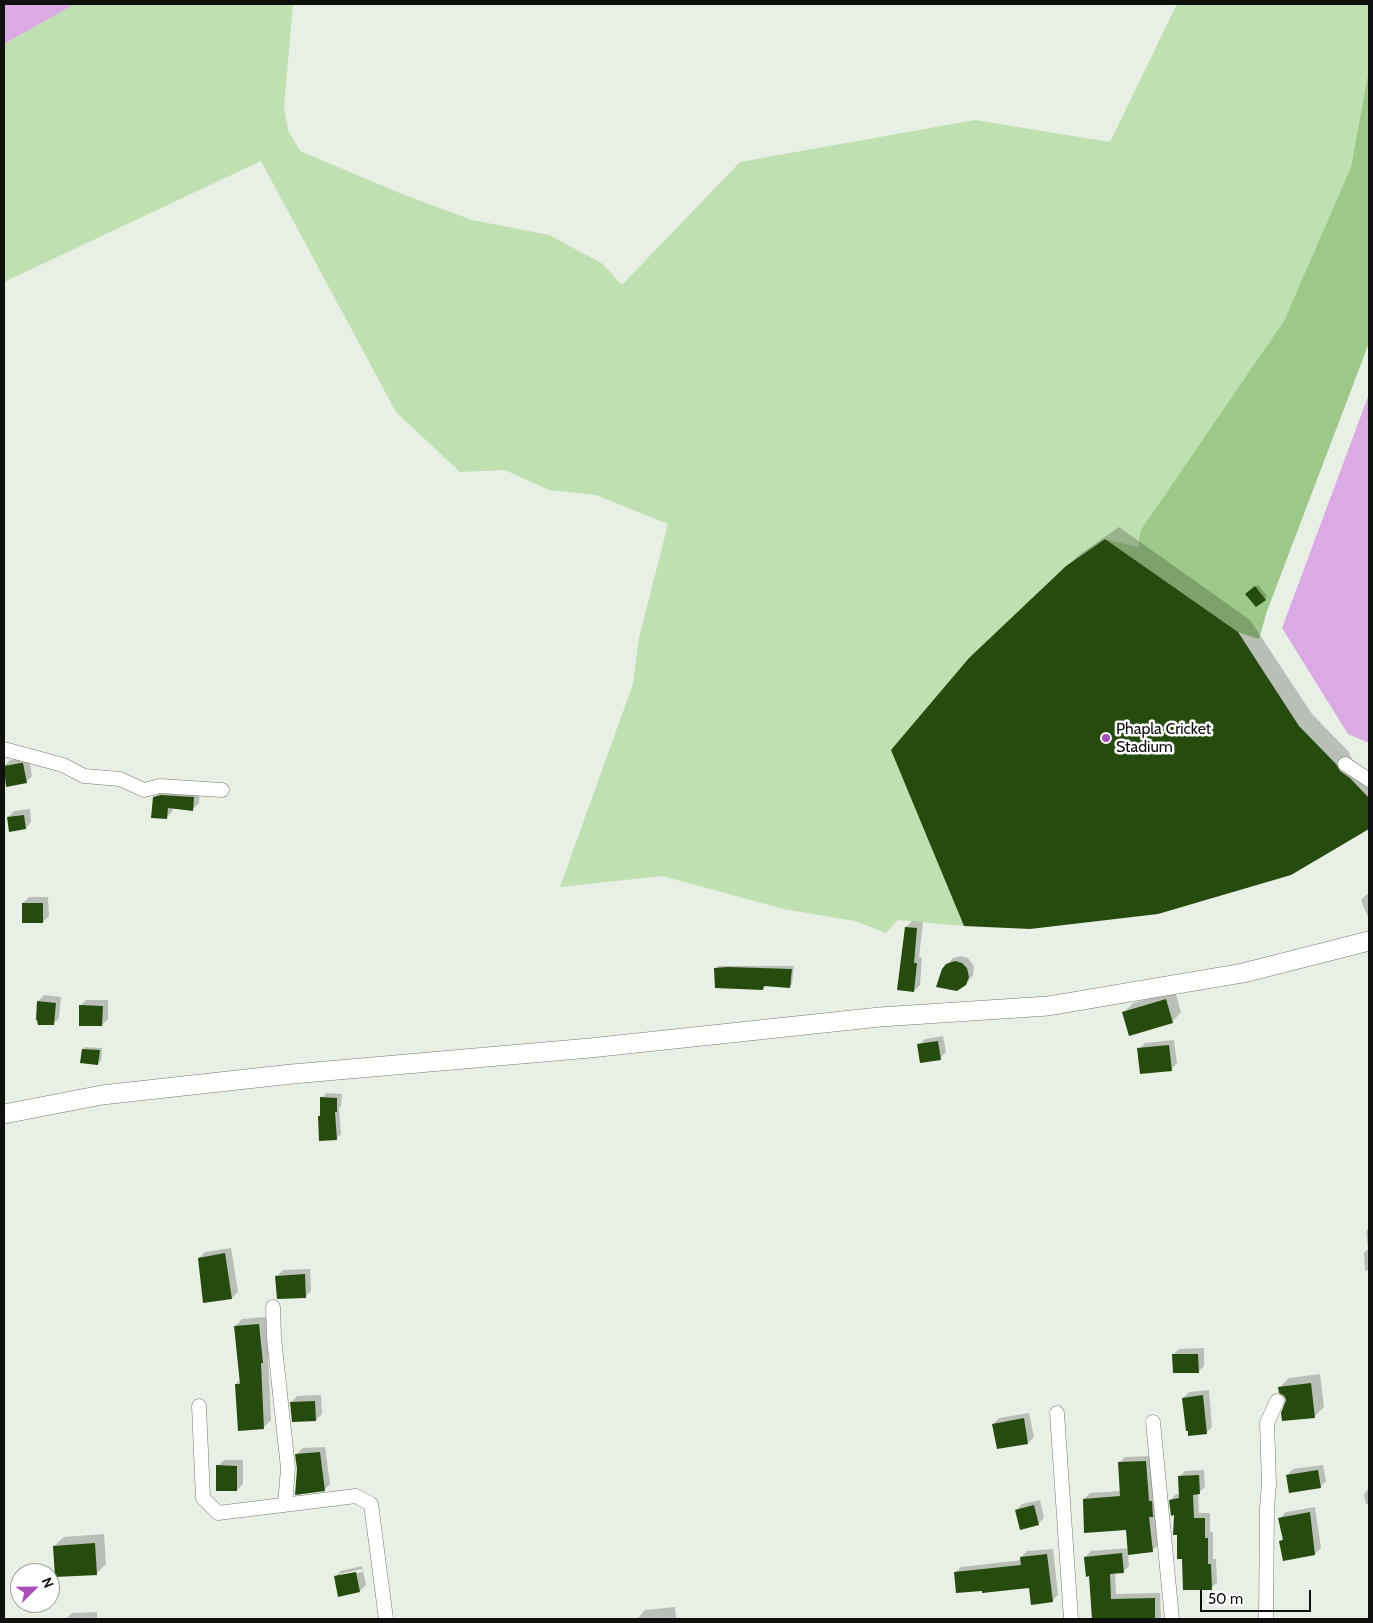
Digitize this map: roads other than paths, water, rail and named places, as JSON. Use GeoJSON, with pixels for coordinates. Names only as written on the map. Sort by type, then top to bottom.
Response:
{"type":"FeatureCollection","features":[{"type":"Feature","properties":{"kind":"main road"},"geometry":{"type":"LineString","coordinates":[[4,1114],[102,1096],[292,1074],[590,1048],[880,1017],[1048,1006],[1243,973],[1369,941]]}},
{"type":"Feature","properties":{"kind":"street"},"geometry":{"type":"LineString","coordinates":[[4,749],[63,765],[84,776],[120,779],[144,790],[160,786],[222,790]]}},
{"type":"Feature","properties":{"kind":"street"},"geometry":{"type":"LineString","coordinates":[[1345,764],[1369,780]]}},
{"type":"Feature","properties":{"kind":"street"},"geometry":{"type":"LineString","coordinates":[[273,1307],[274,1338],[288,1468],[285,1505]]}},
{"type":"Feature","properties":{"kind":"street"},"geometry":{"type":"LineString","coordinates":[[1266,1619],[1269,1484],[1267,1423],[1277,1400]]}},
{"type":"Feature","properties":{"kind":"street"},"geometry":{"type":"LineString","coordinates":[[199,1406],[203,1498],[218,1513],[356,1496],[371,1504],[386,1619]]}},
{"type":"Feature","properties":{"kind":"street"},"geometry":{"type":"LineString","coordinates":[[1056,1413],[1071,1619]]}},
{"type":"Feature","properties":{"kind":"street"},"geometry":{"type":"LineString","coordinates":[[1153,1422],[1172,1619]]}},
{"type":"Feature","properties":{"kind":"place","name":"Phapla Cricket Stadium"},"geometry":{"type":"Point","coordinates":[1106,738]}}]}
